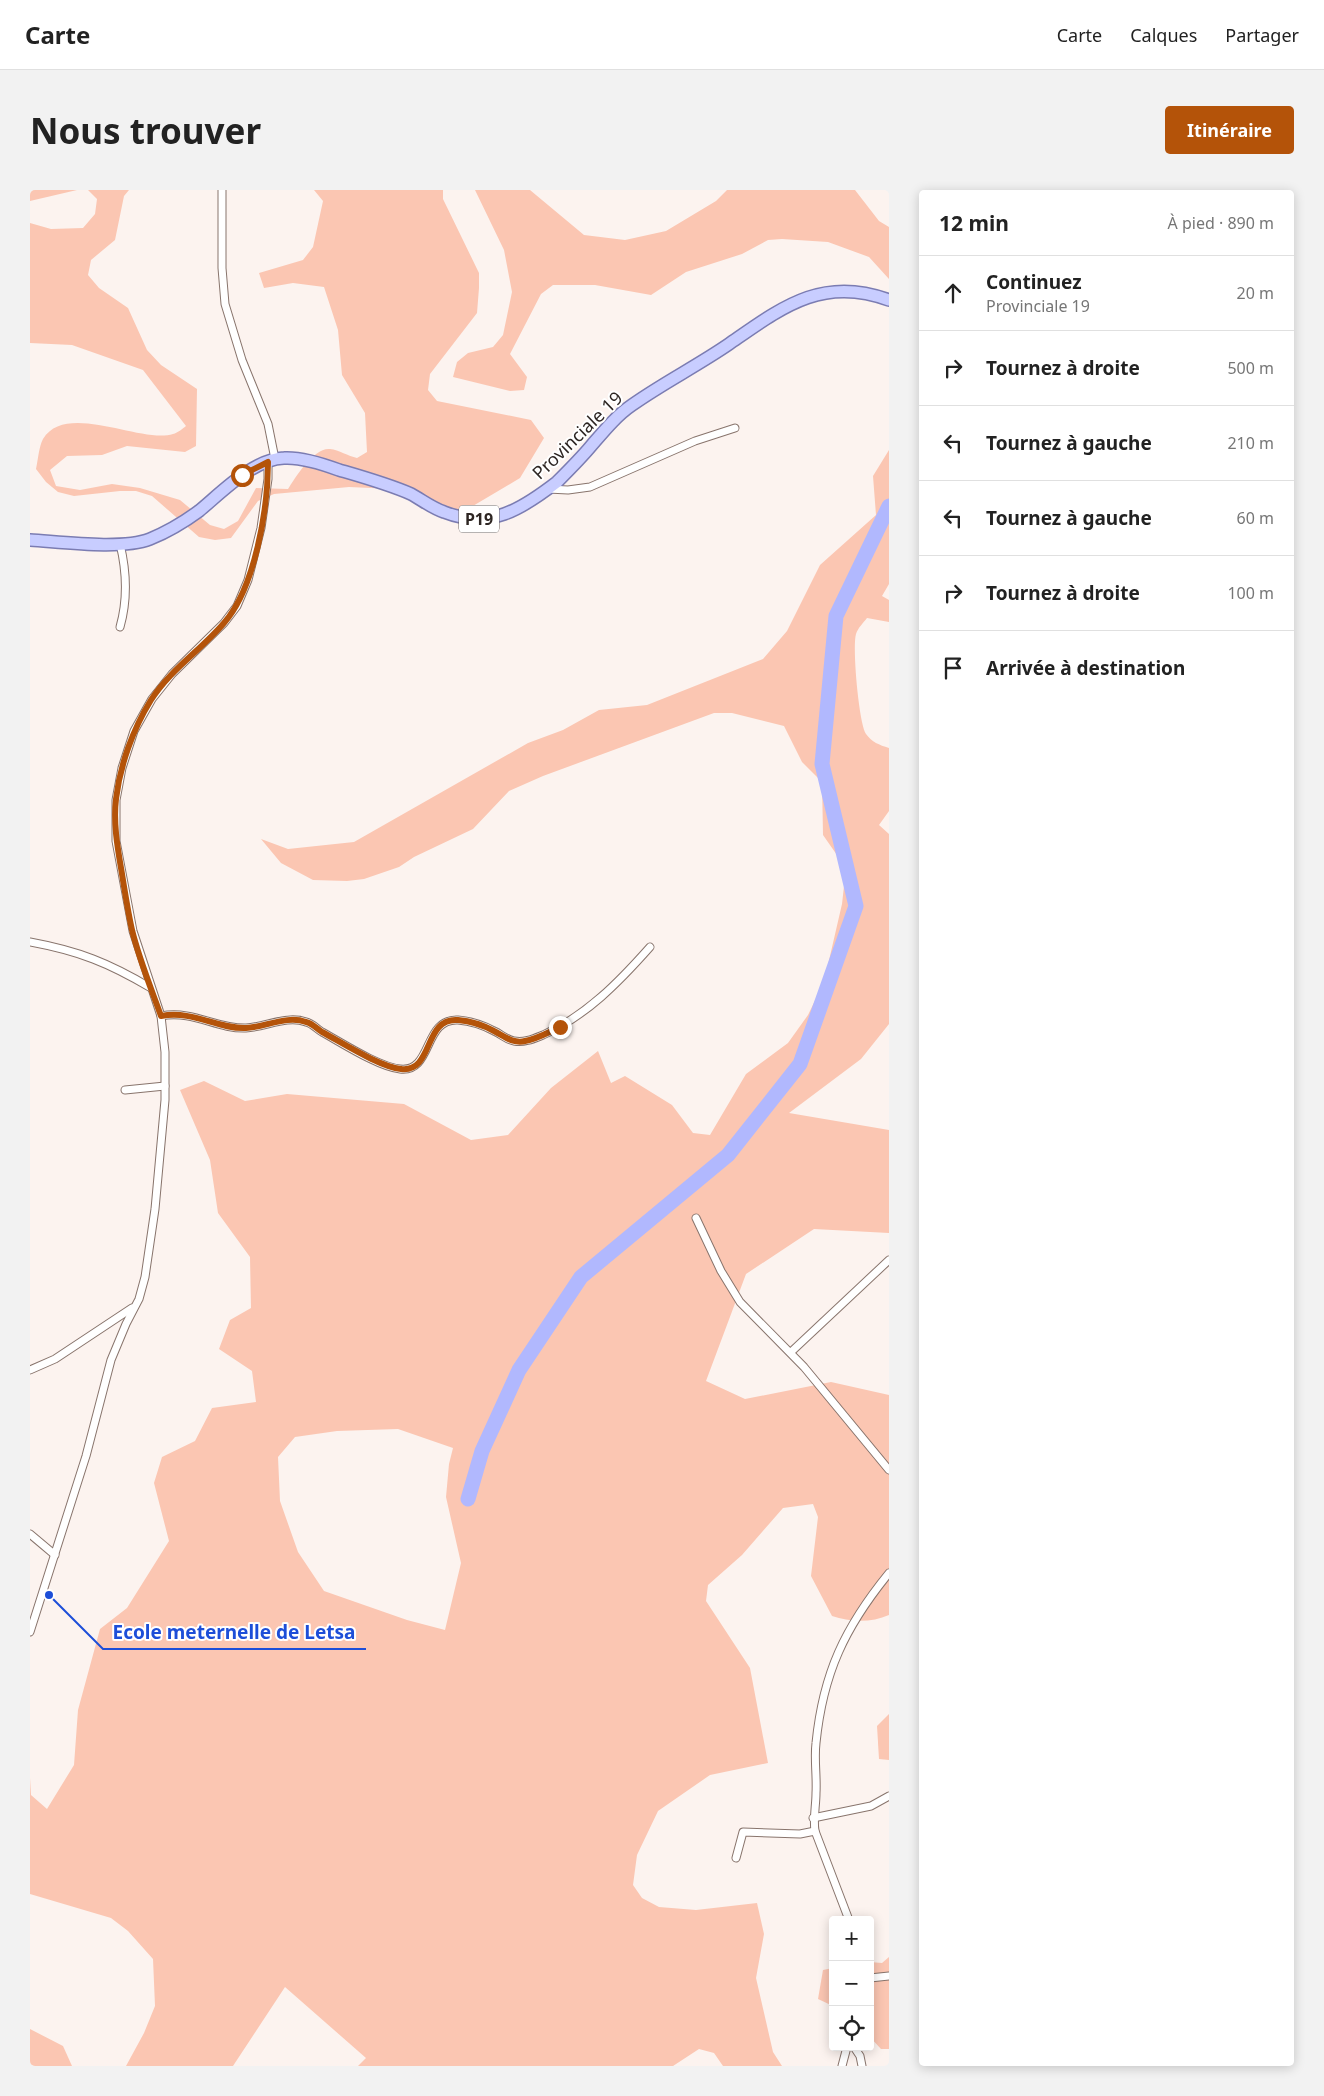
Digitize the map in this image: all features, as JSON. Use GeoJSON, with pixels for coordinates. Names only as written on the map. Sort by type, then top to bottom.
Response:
{"type":"FeatureCollection","features":[{"type":"Feature","properties":{"kind":"main road","name":"Provinciale 19"},"geometry":{"type":"LineString","coordinates":[[271,461],[284,458],[297,459],[328,466],[410,494],[444,513],[479,519],[490,518],[522,508],[548,489],[576,463],[615,419],[631,406],[729,344],[745,331],[775,312],[821,292],[838,290],[872,294],[889,300]]}},
{"type":"Feature","properties":{"kind":"main road"},"geometry":{"type":"LineString","coordinates":[[30,540],[120,544],[148,540],[168,531],[201,509],[232,482],[271,461]]}},
{"type":"Feature","properties":{"kind":"street"},"geometry":{"type":"LineString","coordinates":[[30,1632],[86,1456],[111,1360],[139,1299],[149,1259],[165,1086],[165,1052],[161,1016],[133,931],[116,841],[116,800],[134,731],[152,699],[172,674],[224,623],[237,606],[248,580],[261,528],[271,461],[268,424],[242,360],[225,304],[222,268],[222,190]]}},
{"type":"Feature","properties":{"kind":"street"},"geometry":{"type":"LineString","coordinates":[[548,489],[568,490],[590,487],[695,441],[736,428]]}},
{"type":"Feature","properties":{"kind":"street"},"geometry":{"type":"LineString","coordinates":[[120,544],[125,567],[126,593],[120,627]]}},
{"type":"Feature","properties":{"kind":"street"},"geometry":{"type":"LineString","coordinates":[[30,942],[93,957],[151,988]]}},
{"type":"Feature","properties":{"kind":"street"},"geometry":{"type":"LineString","coordinates":[[161,1016],[174,1014],[194,1016],[226,1026],[246,1028],[293,1020],[307,1022],[356,1050],[388,1066],[402,1070],[414,1066],[423,1058],[438,1026],[445,1021],[458,1020],[476,1023],[512,1041],[524,1042],[560,1027],[585,1011],[626,973],[650,947]]}},
{"type":"Feature","properties":{"kind":"street"},"geometry":{"type":"LineString","coordinates":[[125,1090],[165,1086]]}},
{"type":"Feature","properties":{"kind":"street"},"geometry":{"type":"LineString","coordinates":[[696,1218],[721,1271],[740,1302],[791,1352],[889,1470]]}},
{"type":"Feature","properties":{"kind":"street"},"geometry":{"type":"LineString","coordinates":[[791,1352],[889,1260]]}},
{"type":"Feature","properties":{"kind":"street"},"geometry":{"type":"LineString","coordinates":[[30,1370],[70,1350],[134,1307]]}},
{"type":"Feature","properties":{"kind":"street"},"geometry":{"type":"LineString","coordinates":[[30,1534],[55,1555]]}},
{"type":"Feature","properties":{"kind":"street"},"geometry":{"type":"LineString","coordinates":[[847,1916],[815,1831],[816,1743],[821,1702],[836,1654],[856,1616],[889,1572]]}},
{"type":"Feature","properties":{"kind":"street"},"geometry":{"type":"LineString","coordinates":[[814,1818],[871,1806],[889,1796]]}},
{"type":"Feature","properties":{"kind":"street"},"geometry":{"type":"LineString","coordinates":[[736,1858],[742,1832],[800,1834],[815,1831]]}},
{"type":"Feature","properties":{"kind":"street"},"geometry":{"type":"LineString","coordinates":[[874,1978],[889,1976]]}},
{"type":"Feature","properties":{"kind":"street"},"geometry":{"type":"LineString","coordinates":[[842,2066],[846,2051]]}},
{"type":"Feature","properties":{"kind":"street"},"geometry":{"type":"LineString","coordinates":[[857,2051],[862,2066]]}},
{"type":"Feature","properties":{"kind":"shaded area"},"geometry":{"type":"Polygon","coordinates":[[[30,190],[77,190],[30,201],[30,190]]]}},
{"type":"Feature","properties":{"kind":"shaded area"},"geometry":{"type":"Polygon","coordinates":[[[88,190],[129,190],[124,196],[115,240],[91,260],[88,275],[99,288],[128,308],[147,350],[161,365],[197,389],[196,446],[185,452],[127,446],[102,455],[67,456],[50,470],[56,486],[80,490],[112,484],[140,488],[180,500],[210,525],[224,529],[238,521],[256,488],[288,489],[306,464],[318,453],[330,449],[357,458],[367,452],[365,413],[342,375],[338,330],[324,287],[293,283],[264,288],[259,273],[303,260],[313,247],[323,201],[314,190],[443,190],[443,199],[479,273],[479,288],[477,313],[430,374],[428,390],[437,401],[531,420],[544,438],[520,478],[456,516],[393,489],[349,487],[274,494],[258,501],[231,538],[215,540],[199,537],[152,496],[136,491],[74,496],[58,492],[46,482],[36,469],[43,439],[54,428],[69,424],[86,423],[159,436],[179,432],[186,426],[143,370],[72,345],[30,343],[30,223],[51,229],[83,228],[95,214],[97,199],[88,190]]]}},
{"type":"Feature","properties":{"kind":"shaded area"},"geometry":{"type":"Polygon","coordinates":[[[475,190],[530,190],[584,235],[625,240],[666,231],[716,201],[727,190],[855,190],[879,221],[889,227],[889,279],[869,257],[828,242],[782,239],[768,240],[742,254],[686,272],[651,295],[595,285],[553,285],[541,294],[510,354],[527,377],[524,390],[510,391],[453,377],[457,362],[468,353],[493,347],[503,335],[512,292],[504,250],[475,190]]]}},
{"type":"Feature","properties":{"kind":"shaded area"},"geometry":{"type":"Polygon","coordinates":[[[889,450],[889,584],[882,596],[889,600],[889,622],[867,618],[856,634],[855,654],[863,727],[871,739],[889,748],[889,811],[879,825],[889,834],[889,1024],[861,1059],[789,1113],[889,1130],[889,1233],[814,1229],[746,1274],[706,1381],[745,1399],[831,1382],[889,1395],[889,1615],[861,1621],[846,1620],[832,1616],[811,1576],[818,1517],[813,1504],[783,1508],[742,1555],[708,1585],[706,1601],[750,1668],[768,1763],[710,1775],[658,1811],[637,1855],[633,1885],[642,1898],[659,1907],[696,1910],[757,1903],[764,1934],[756,1978],[773,2052],[782,2066],[723,2066],[714,2053],[699,2049],[673,2066],[358,2066],[366,2058],[285,1987],[233,2066],[126,2066],[144,2033],[155,2006],[153,1959],[128,1931],[111,1918],[30,1894],[30,1778],[31,1795],[47,1809],[74,1765],[78,1710],[100,1629],[127,1608],[169,1541],[154,1483],[162,1457],[195,1441],[212,1408],[256,1402],[252,1371],[219,1349],[230,1320],[251,1308],[250,1257],[218,1213],[210,1160],[180,1090],[204,1081],[245,1101],[287,1094],[404,1104],[471,1140],[508,1135],[551,1088],[598,1051],[611,1083],[625,1076],[672,1105],[693,1133],[710,1135],[746,1074],[788,1043],[808,1015],[824,982],[842,904],[846,868],[823,835],[822,782],[802,762],[784,726],[732,713],[714,713],[543,776],[509,791],[473,829],[414,857],[399,867],[364,879],[347,881],[313,880],[281,863],[261,839],[288,849],[354,842],[528,743],[563,730],[599,710],[647,705],[763,659],[787,631],[820,565],[876,515],[873,476],[889,450]],[[398,1429],[337,1431],[295,1437],[278,1457],[280,1501],[298,1552],[324,1591],[407,1620],[445,1630],[461,1563],[446,1497],[449,1464],[453,1448],[398,1429]]]}},
{"type":"Feature","properties":{"kind":"shaded area"},"geometry":{"type":"Polygon","coordinates":[[[889,1714],[889,1760],[879,1759],[877,1726],[889,1714]]]}},
{"type":"Feature","properties":{"kind":"shaded area"},"geometry":{"type":"Polygon","coordinates":[[[889,1957],[889,2049],[881,2049],[874,2041],[874,1962],[882,1963],[889,1957]]]}},
{"type":"Feature","properties":{"kind":"shaded area"},"geometry":{"type":"Polygon","coordinates":[[[829,1969],[829,2004],[818,1999],[823,1970],[829,1969]]]}},
{"type":"Feature","properties":{"kind":"shaded area"},"geometry":{"type":"Polygon","coordinates":[[[30,2029],[63,2046],[72,2066],[30,2066],[30,2029]]]}},
{"type":"Feature","properties":{"kind":"waterway"},"geometry":{"type":"LineString","coordinates":[[468,1499],[482,1451],[519,1370],[581,1277],[728,1155],[800,1064],[856,906],[822,764],[836,616],[889,506]]}},
{"type":"Feature","properties":{"kind":"place","name":"Ecole meternelle de Letsa"},"geometry":{"type":"Point","coordinates":[49,1595]}},
{"type":"Feature","properties":{"kind":"route"},"geometry":{"type":"LineString","coordinates":[[242,475],[268,462],[268,479],[261,528],[248,580],[237,606],[224,623],[172,674],[152,699],[134,731],[122,768],[116,800],[116,841],[133,931],[161,1016],[174,1014],[194,1016],[226,1026],[246,1028],[293,1020],[307,1022],[356,1050],[388,1066],[402,1070],[414,1066],[423,1058],[438,1026],[445,1021],[458,1020],[476,1023],[512,1041],[524,1042],[560,1027]]}}]}
